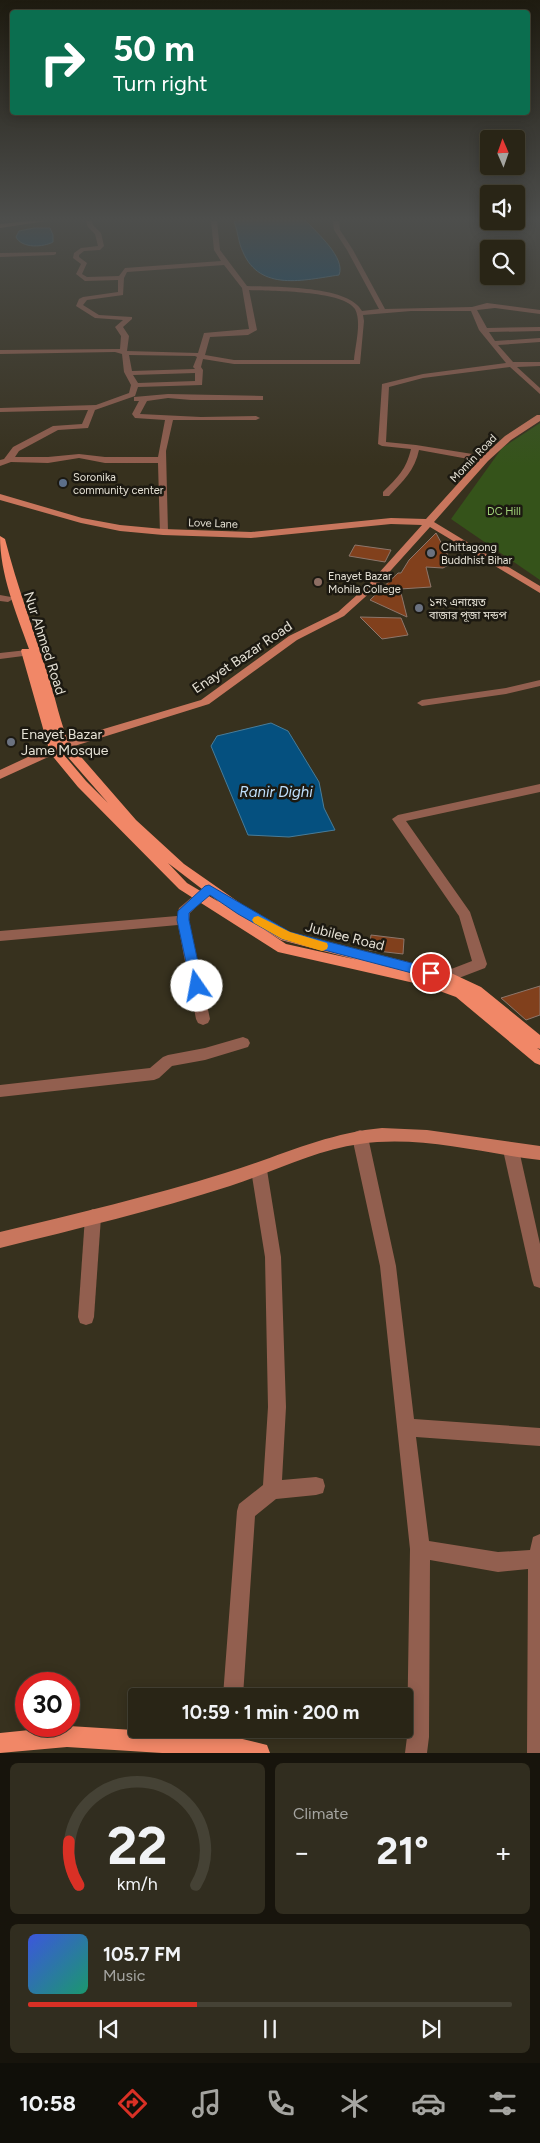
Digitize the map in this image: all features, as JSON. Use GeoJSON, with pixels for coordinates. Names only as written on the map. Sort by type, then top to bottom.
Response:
{"type":"FeatureCollection","features":[{"type":"Feature","properties":{"kind":"main road","name":"Momin Road"},"geometry":{"type":"LineString","coordinates":[[428,522],[485,459],[508,438],[540,417]]}},
{"type":"Feature","properties":{"kind":"main road","name":"Love Lane"},"geometry":{"type":"LineString","coordinates":[[0,497],[81,520],[120,528],[164,532],[250,535],[391,521],[428,522]]}},
{"type":"Feature","properties":{"kind":"main road"},"geometry":{"type":"LineString","coordinates":[[428,522],[540,590]]}},
{"type":"Feature","properties":{"kind":"main road","name":"Enayet Bazar Road"},"geometry":{"type":"LineString","coordinates":[[0,775],[62,749],[205,702],[292,638],[341,614],[371,587],[428,522]]}},
{"type":"Feature","properties":{"kind":"main road","name":"Nur Ahmed Road"},"geometry":{"type":"LineString","coordinates":[[0,539],[10,579],[44,679],[62,749]]}},
{"type":"Feature","properties":{"kind":"main road"},"geometry":{"type":"LineString","coordinates":[[0,569],[4,598],[27,653],[62,749],[82,784],[176,880],[204,893],[282,948],[424,980],[461,993],[540,1058]]}},
{"type":"Feature","properties":{"kind":"main road","name":"Jubilee Road"},"geometry":{"type":"LineString","coordinates":[[204,893],[242,911],[286,936],[446,977],[476,991],[540,1043]]}},
{"type":"Feature","properties":{"kind":"main road"},"geometry":{"type":"LineString","coordinates":[[0,1240],[93,1217],[259,1170],[305,1152],[360,1137],[416,1136],[540,1153]]}},
{"type":"Feature","properties":{"kind":"main road"},"geometry":{"type":"LineString","coordinates":[[0,1744],[67,1736],[128,1737]]}},
{"type":"Feature","properties":{"kind":"main road"},"geometry":{"type":"LineString","coordinates":[[230,1738],[259,1753]]}},
{"type":"Feature","properties":{"kind":"street"},"geometry":{"type":"LineString","coordinates":[[80,303],[79,306],[97,317],[130,318],[118,327],[124,336],[124,352],[129,373],[135,385],[130,396]]}},
{"type":"Feature","properties":{"kind":"street"},"geometry":{"type":"LineString","coordinates":[[135,385],[198,383],[199,372],[197,367],[207,335],[248,333],[253,330],[248,303]]}},
{"type":"Feature","properties":{"kind":"street"},"geometry":{"type":"LineString","coordinates":[[0,352],[42,350],[187,353],[234,362],[356,362],[361,330],[359,313],[353,303]]}},
{"type":"Feature","properties":{"kind":"street"},"geometry":{"type":"LineString","coordinates":[[378,303],[383,311]]}},
{"type":"Feature","properties":{"kind":"street"},"geometry":{"type":"LineString","coordinates":[[359,313],[473,309],[478,306],[494,305],[540,312]]}},
{"type":"Feature","properties":{"kind":"street"},"geometry":{"type":"LineString","coordinates":[[473,309],[483,330],[492,343],[510,365],[540,392]]}},
{"type":"Feature","properties":{"kind":"street"},"geometry":{"type":"LineString","coordinates":[[483,330],[540,329]]}},
{"type":"Feature","properties":{"kind":"street"},"geometry":{"type":"LineString","coordinates":[[492,343],[540,340]]}},
{"type":"Feature","properties":{"kind":"street"},"geometry":{"type":"LineString","coordinates":[[485,459],[381,443],[385,386],[416,377],[510,365],[540,364]]}},
{"type":"Feature","properties":{"kind":"street"},"geometry":{"type":"LineString","coordinates":[[129,373],[199,372]]}},
{"type":"Feature","properties":{"kind":"street"},"geometry":{"type":"LineString","coordinates":[[0,410],[96,407],[130,396],[144,400],[168,396],[260,398]]}},
{"type":"Feature","properties":{"kind":"street"},"geometry":{"type":"LineString","coordinates":[[144,400],[139,406],[136,414],[138,416],[256,418]]}},
{"type":"Feature","properties":{"kind":"street"},"geometry":{"type":"LineString","coordinates":[[10,459],[16,448],[56,428],[85,426],[90,412],[96,407]]}},
{"type":"Feature","properties":{"kind":"street"},"geometry":{"type":"LineString","coordinates":[[164,532],[162,451],[169,418]]}},
{"type":"Feature","properties":{"kind":"street"},"geometry":{"type":"LineString","coordinates":[[386,494],[405,476],[412,464],[416,447]]}},
{"type":"Feature","properties":{"kind":"street"},"geometry":{"type":"LineString","coordinates":[[0,463],[10,459],[48,460],[78,456],[105,460],[162,460]]}},
{"type":"Feature","properties":{"kind":"street"},"geometry":{"type":"LineString","coordinates":[[0,656],[27,653]]}},
{"type":"Feature","properties":{"kind":"street"},"geometry":{"type":"LineString","coordinates":[[422,703],[506,691],[540,683]]}},
{"type":"Feature","properties":{"kind":"street"},"geometry":{"type":"LineString","coordinates":[[446,977],[480,964],[464,915],[398,818],[540,788]]}},
{"type":"Feature","properties":{"kind":"street"},"geometry":{"type":"LineString","coordinates":[[204,893],[184,911],[183,920],[204,1019]]}},
{"type":"Feature","properties":{"kind":"street"},"geometry":{"type":"LineString","coordinates":[[0,936],[183,920]]}},
{"type":"Feature","properties":{"kind":"street"},"geometry":{"type":"LineString","coordinates":[[0,1091],[154,1074],[168,1061],[205,1054],[243,1043]]}},
{"type":"Feature","properties":{"kind":"street"},"geometry":{"type":"LineString","coordinates":[[360,1137],[388,1266],[420,1549],[418,1737],[416,1753]]}},
{"type":"Feature","properties":{"kind":"street"},"geometry":{"type":"LineString","coordinates":[[511,1150],[540,1280]]}},
{"type":"Feature","properties":{"kind":"street"},"geometry":{"type":"LineString","coordinates":[[259,1170],[273,1267],[277,1408],[272,1490]]}},
{"type":"Feature","properties":{"kind":"street"},"geometry":{"type":"LineString","coordinates":[[86,1317],[93,1217]]}},
{"type":"Feature","properties":{"kind":"street"},"geometry":{"type":"LineString","coordinates":[[406,1427],[540,1437]]}},
{"type":"Feature","properties":{"kind":"street"},"geometry":{"type":"LineString","coordinates":[[234,1688],[246,1510],[272,1490],[316,1486]]}},
{"type":"Feature","properties":{"kind":"street"},"geometry":{"type":"LineString","coordinates":[[420,1549],[498,1562],[539,1554],[538,1753]]}},
{"type":"Feature","properties":{"kind":"green space","name":"DC Hill"},"geometry":{"type":"Polygon","coordinates":[[[540,423],[540,580],[451,519],[502,448],[540,423]]]}},
{"type":"Feature","properties":{"kind":"water","name":"Ranir Dighi"},"geometry":{"type":"Polygon","coordinates":[[[271,723],[288,731],[319,782],[324,808],[335,830],[289,837],[248,835],[211,746],[217,736],[271,723]]]}},
{"type":"Feature","properties":{"kind":"building"},"geometry":{"type":"Polygon","coordinates":[[[436,533],[452,563],[443,568],[426,567],[431,587],[400,589],[407,617],[370,600],[398,573],[401,573],[409,560],[436,533]]]}},
{"type":"Feature","properties":{"kind":"building"},"geometry":{"type":"Polygon","coordinates":[[[355,545],[391,550],[385,562],[349,556],[355,545]]]}},
{"type":"Feature","properties":{"kind":"building"},"geometry":{"type":"Polygon","coordinates":[[[360,617],[401,618],[408,635],[382,639],[360,617]]]}},
{"type":"Feature","properties":{"kind":"building"},"geometry":{"type":"Polygon","coordinates":[[[371,935],[404,939],[403,954],[369,950],[371,935]]]}},
{"type":"Feature","properties":{"kind":"building"},"geometry":{"type":"Polygon","coordinates":[[[540,986],[540,1015],[526,1020],[501,998],[540,986]]]}},
{"type":"Feature","properties":{"kind":"slow traffic"},"geometry":{"type":"LineString","coordinates":[[258,920],[286,936],[322,946]]}},
{"type":"Feature","properties":{"kind":"place","name":"Soronika community center"},"geometry":{"type":"Point","coordinates":[63,483]}},
{"type":"Feature","properties":{"kind":"place","name":"Chittagong Buddhist Bihar"},"geometry":{"type":"Point","coordinates":[431,553]}},
{"type":"Feature","properties":{"kind":"place","name":"Enayet Bazar Mohila College"},"geometry":{"type":"Point","coordinates":[318,582]}},
{"type":"Feature","properties":{"kind":"place","name":"১নং এনায়েত বাজার পূজা মন্ডপ"},"geometry":{"type":"Point","coordinates":[419,608]}},
{"type":"Feature","properties":{"kind":"place","name":"Enayet Bazar Jame Mosque"},"geometry":{"type":"Point","coordinates":[11,742]}},
{"type":"Feature","properties":{"kind":"route"},"geometry":{"type":"LineString","coordinates":[[197,986],[183,920],[184,911],[209,889],[242,911],[286,936],[431,973]]}}]}
